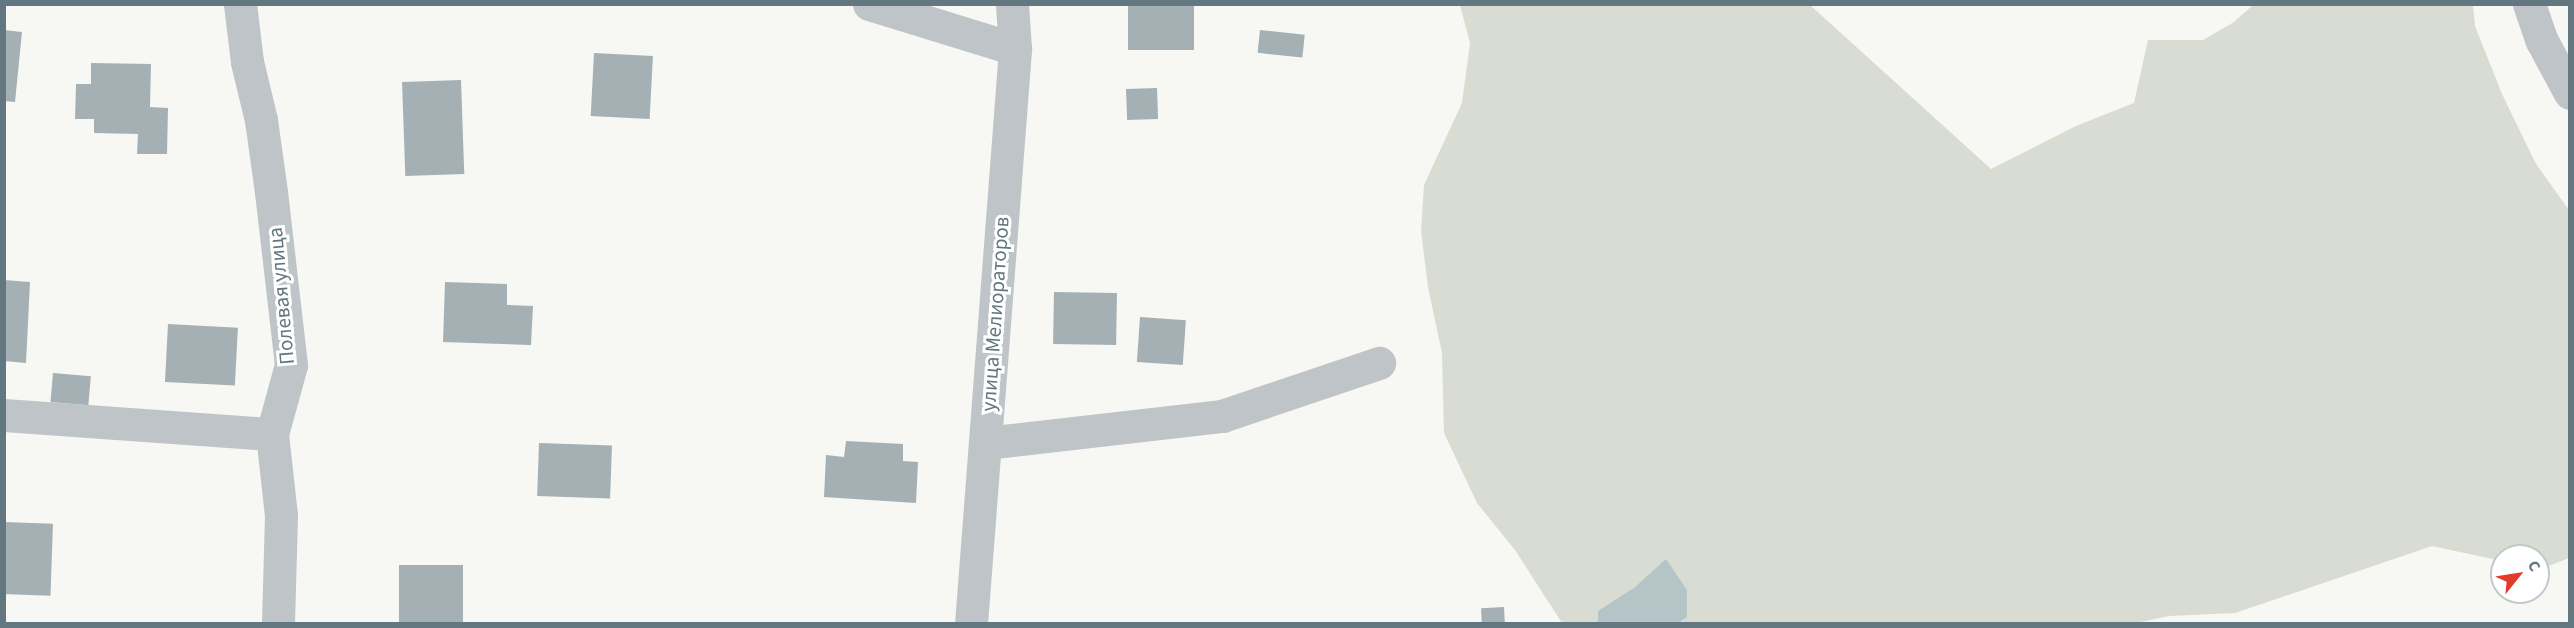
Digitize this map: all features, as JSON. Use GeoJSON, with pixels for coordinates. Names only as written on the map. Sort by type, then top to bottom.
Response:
{"type":"FeatureCollection","features":[{"type":"Feature","properties":{"kind":"street","name":"Полевая улица"},"geometry":{"type":"LineString","coordinates":[[240,4],[247,62],[261,120],[291,365],[272,435],[281,515],[278,624]]}},
{"type":"Feature","properties":{"kind":"street"},"geometry":{"type":"LineString","coordinates":[[869,4],[1015,49]]}},
{"type":"Feature","properties":{"kind":"street","name":"улица Мелиораторов"},"geometry":{"type":"LineString","coordinates":[[971,624],[1015,49],[1012,4]]}},
{"type":"Feature","properties":{"kind":"street"},"geometry":{"type":"LineString","coordinates":[[2529,4],[2542,41],[2570,93]]}},
{"type":"Feature","properties":{"kind":"street"},"geometry":{"type":"LineString","coordinates":[[985,443],[1222,416],[1379,363]]}},
{"type":"Feature","properties":{"kind":"street"},"geometry":{"type":"LineString","coordinates":[[4,415],[272,435]]}},
{"type":"Feature","properties":{"kind":"shaded area"},"geometry":{"type":"Polygon","coordinates":[[[1460,5],[1810,5],[1991,169],[2076,126],[2134,103],[2148,40],[2203,40],[2234,22],[2253,5],[2473,5],[2475,26],[2502,94],[2536,164],[2569,210],[2569,558],[2550,566],[2550,544],[2490,544],[2490,558],[2432,546],[2235,613],[2169,616],[2136,623],[1562,623],[1515,550],[1477,503],[1444,433],[1442,353],[1428,287],[1421,231],[1424,185],[1462,103],[1470,43],[1460,5]]]}},
{"type":"Feature","properties":{"kind":"shaded area"},"geometry":{"type":"Polygon","coordinates":[[[1666,559],[1687,590],[1687,617],[1678,623],[1598,623],[1598,611],[1634,588],[1666,559]]]}},
{"type":"Feature","properties":{"kind":"building"},"geometry":{"type":"Polygon","coordinates":[[[1128,4],[1194,4],[1194,50],[1128,50],[1128,4]]]}},
{"type":"Feature","properties":{"kind":"building"},"geometry":{"type":"Polygon","coordinates":[[[4,30],[22,32],[15,102],[4,101],[4,30]]]}},
{"type":"Feature","properties":{"kind":"building"},"geometry":{"type":"Polygon","coordinates":[[[1260,30],[1305,35],[1302,58],[1258,53],[1260,30]]]}},
{"type":"Feature","properties":{"kind":"building"},"geometry":{"type":"Polygon","coordinates":[[[594,53],[653,56],[650,119],[591,116],[594,53]]]}},
{"type":"Feature","properties":{"kind":"building"},"geometry":{"type":"Polygon","coordinates":[[[91,63],[151,64],[150,107],[168,108],[167,154],[137,154],[138,134],[94,133],[94,119],[75,119],[76,84],[91,84],[91,63]]]}},
{"type":"Feature","properties":{"kind":"building"},"geometry":{"type":"Polygon","coordinates":[[[461,80],[464,174],[405,176],[402,82],[461,80]]]}},
{"type":"Feature","properties":{"kind":"building"},"geometry":{"type":"Polygon","coordinates":[[[1157,88],[1158,119],[1127,120],[1126,89],[1157,88]]]}},
{"type":"Feature","properties":{"kind":"building"},"geometry":{"type":"Polygon","coordinates":[[[4,280],[30,282],[26,363],[4,361],[4,280]]]}},
{"type":"Feature","properties":{"kind":"building"},"geometry":{"type":"Polygon","coordinates":[[[445,282],[507,284],[507,305],[533,306],[531,345],[443,342],[445,282]]]}},
{"type":"Feature","properties":{"kind":"building"},"geometry":{"type":"Polygon","coordinates":[[[1054,292],[1117,293],[1116,345],[1053,344],[1054,292]]]}},
{"type":"Feature","properties":{"kind":"building"},"geometry":{"type":"Polygon","coordinates":[[[1140,317],[1186,320],[1183,365],[1137,362],[1140,317]]]}},
{"type":"Feature","properties":{"kind":"building"},"geometry":{"type":"Polygon","coordinates":[[[168,324],[238,328],[235,386],[165,382],[168,324]]]}},
{"type":"Feature","properties":{"kind":"building"},"geometry":{"type":"Polygon","coordinates":[[[53,373],[91,376],[88,405],[50,402],[53,373]]]}},
{"type":"Feature","properties":{"kind":"building"},"geometry":{"type":"Polygon","coordinates":[[[846,441],[903,444],[903,461],[918,462],[916,503],[824,497],[826,455],[844,457],[846,441]]]}},
{"type":"Feature","properties":{"kind":"building"},"geometry":{"type":"Polygon","coordinates":[[[539,443],[612,446],[610,499],[537,496],[539,443]]]}},
{"type":"Feature","properties":{"kind":"building"},"geometry":{"type":"Polygon","coordinates":[[[4,522],[53,524],[50,596],[4,594],[4,522]]]}},
{"type":"Feature","properties":{"kind":"building"},"geometry":{"type":"Polygon","coordinates":[[[399,565],[463,565],[463,624],[399,624],[399,565]]]}},
{"type":"Feature","properties":{"kind":"building"},"geometry":{"type":"Polygon","coordinates":[[[1504,607],[1505,624],[1482,624],[1481,608],[1504,607]]]}}]}
